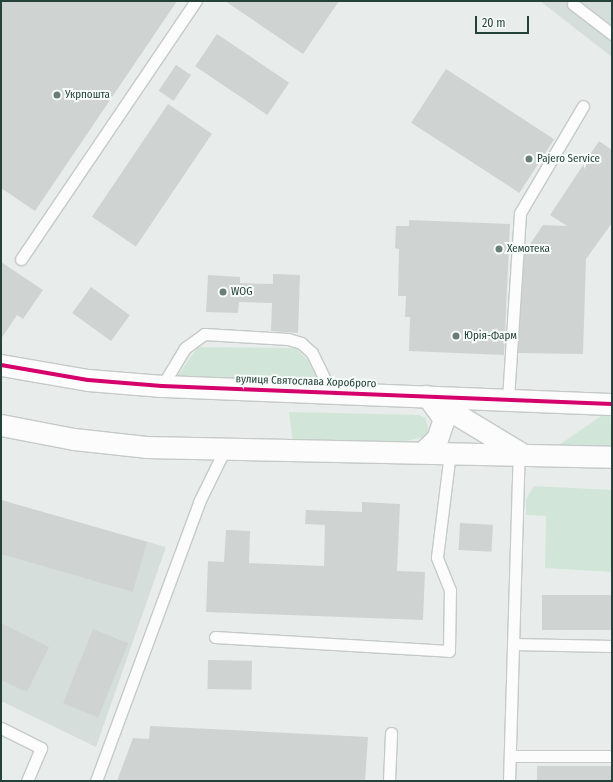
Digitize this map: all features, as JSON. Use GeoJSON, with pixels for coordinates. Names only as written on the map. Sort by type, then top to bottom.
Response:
{"type":"FeatureCollection","features":[{"type":"Feature","properties":{"kind":"street","name":"вулиця Святослава Хороброго"},"geometry":{"type":"LineString","coordinates":[[1,365],[88,380],[162,386],[423,395],[612,404]]}},
{"type":"Feature","properties":{"kind":"street","name":"вулиця Святослава Хороброго"},"geometry":{"type":"LineString","coordinates":[[423,395],[520,453]]}},
{"type":"Feature","properties":{"kind":"street"},"geometry":{"type":"LineString","coordinates":[[423,395],[436,406],[444,419],[437,439],[423,452]]}},
{"type":"Feature","properties":{"kind":"street","name":"вулиця Святослава Хороброго"},"geometry":{"type":"LineString","coordinates":[[1,425],[82,440],[225,449],[520,453],[612,457]]}},
{"type":"Feature","properties":{"kind":"lane"},"geometry":{"type":"LineString","coordinates":[[21,259],[196,1]]}},
{"type":"Feature","properties":{"kind":"lane"},"geometry":{"type":"LineString","coordinates":[[574,4],[612,34]]}},
{"type":"Feature","properties":{"kind":"lane"},"geometry":{"type":"LineString","coordinates":[[508,399],[520,213],[583,106]]}},
{"type":"Feature","properties":{"kind":"lane"},"geometry":{"type":"LineString","coordinates":[[162,386],[188,344],[204,334],[288,339],[301,343],[312,353],[331,392]]}},
{"type":"Feature","properties":{"kind":"lane"},"geometry":{"type":"LineString","coordinates":[[96,781],[200,502],[225,449]]}},
{"type":"Feature","properties":{"kind":"lane"},"geometry":{"type":"LineString","coordinates":[[215,637],[449,651],[450,590],[437,557],[450,452]]}},
{"type":"Feature","properties":{"kind":"lane"},"geometry":{"type":"LineString","coordinates":[[509,781],[520,453]]}},
{"type":"Feature","properties":{"kind":"lane"},"geometry":{"type":"LineString","coordinates":[[513,644],[612,646]]}},
{"type":"Feature","properties":{"kind":"lane"},"geometry":{"type":"LineString","coordinates":[[1,728],[41,748],[27,781]]}},
{"type":"Feature","properties":{"kind":"lane"},"geometry":{"type":"LineString","coordinates":[[389,781],[391,733]]}},
{"type":"Feature","properties":{"kind":"lane"},"geometry":{"type":"LineString","coordinates":[[510,756],[612,756]]}},
{"type":"Feature","properties":{"kind":"shaded area"},"geometry":{"type":"Polygon","coordinates":[[[540,1],[612,1],[612,57],[540,1]]]}},
{"type":"Feature","properties":{"kind":"shaded area"},"geometry":{"type":"Polygon","coordinates":[[[1,500],[166,547],[96,747],[1,701],[1,500]]]}},
{"type":"Feature","properties":{"kind":"green space"},"geometry":{"type":"Polygon","coordinates":[[[198,347],[296,348],[308,361],[321,385],[175,379],[198,347]]]}},
{"type":"Feature","properties":{"kind":"green space"},"geometry":{"type":"Polygon","coordinates":[[[610,410],[612,448],[559,445],[610,410]]]}},
{"type":"Feature","properties":{"kind":"green space"},"geometry":{"type":"Polygon","coordinates":[[[289,412],[419,415],[426,418],[429,436],[388,445],[293,443],[289,412]]]}},
{"type":"Feature","properties":{"kind":"green space"},"geometry":{"type":"Polygon","coordinates":[[[534,486],[612,490],[612,572],[545,568],[546,516],[526,515],[526,499],[534,486]]]}},
{"type":"Feature","properties":{"kind":"building","name":"Укрпошта"},"geometry":{"type":"Polygon","coordinates":[[[1,1],[177,1],[35,211],[1,188],[1,1]]]}},
{"type":"Feature","properties":{"kind":"building"},"geometry":{"type":"Polygon","coordinates":[[[225,1],[339,1],[303,54],[225,1]]]}},
{"type":"Feature","properties":{"kind":"building"},"geometry":{"type":"Polygon","coordinates":[[[217,34],[289,83],[267,115],[195,66],[217,34]]]}},
{"type":"Feature","properties":{"kind":"building"},"geometry":{"type":"Polygon","coordinates":[[[176,65],[191,75],[174,101],[159,91],[176,65]]]}},
{"type":"Feature","properties":{"kind":"building"},"geometry":{"type":"Polygon","coordinates":[[[446,69],[554,139],[519,193],[411,123],[446,69]]]}},
{"type":"Feature","properties":{"kind":"building"},"geometry":{"type":"Polygon","coordinates":[[[168,104],[212,134],[136,246],[92,217],[168,104]]]}},
{"type":"Feature","properties":{"kind":"building"},"geometry":{"type":"Polygon","coordinates":[[[599,141],[612,150],[612,223],[586,259],[583,354],[518,353],[524,253],[543,225],[567,226],[550,215],[599,141]]]}},
{"type":"Feature","properties":{"kind":"building"},"geometry":{"type":"Polygon","coordinates":[[[409,220],[510,224],[504,355],[409,351],[410,317],[405,317],[406,296],[398,296],[399,249],[395,248],[396,226],[409,226],[409,220]]]}},
{"type":"Feature","properties":{"kind":"building"},"geometry":{"type":"Polygon","coordinates":[[[1,262],[43,290],[23,319],[17,315],[1,339],[1,262]]]}},
{"type":"Feature","properties":{"kind":"building"},"geometry":{"type":"Polygon","coordinates":[[[273,274],[300,275],[298,333],[271,331],[272,303],[239,302],[238,313],[206,312],[208,275],[240,277],[240,283],[273,284],[273,274]]]}},
{"type":"Feature","properties":{"kind":"building"},"geometry":{"type":"Polygon","coordinates":[[[91,287],[130,315],[111,341],[72,313],[91,287]]]}},
{"type":"Feature","properties":{"kind":"building"},"geometry":{"type":"Polygon","coordinates":[[[1,500],[147,542],[133,592],[1,554],[1,500]]]}},
{"type":"Feature","properties":{"kind":"building"},"geometry":{"type":"Polygon","coordinates":[[[362,502],[400,504],[397,571],[425,572],[423,620],[206,612],[208,561],[224,562],[226,530],[250,531],[249,563],[324,566],[325,525],[305,524],[306,510],[362,512],[362,502]]]}},
{"type":"Feature","properties":{"kind":"building"},"geometry":{"type":"Polygon","coordinates":[[[460,523],[493,525],[492,552],[459,550],[460,523]]]}},
{"type":"Feature","properties":{"kind":"building"},"geometry":{"type":"Polygon","coordinates":[[[542,595],[612,595],[612,630],[542,630],[542,595]]]}},
{"type":"Feature","properties":{"kind":"building"},"geometry":{"type":"Polygon","coordinates":[[[1,623],[49,647],[27,692],[1,680],[1,623]]]}},
{"type":"Feature","properties":{"kind":"building"},"geometry":{"type":"Polygon","coordinates":[[[93,629],[128,643],[98,717],[63,703],[93,629]]]}},
{"type":"Feature","properties":{"kind":"building"},"geometry":{"type":"Polygon","coordinates":[[[208,660],[252,661],[251,690],[207,689],[208,660]]]}},
{"type":"Feature","properties":{"kind":"building"},"geometry":{"type":"Polygon","coordinates":[[[150,726],[368,737],[365,781],[117,781],[133,738],[149,739],[150,726]]]}},
{"type":"Feature","properties":{"kind":"building"},"geometry":{"type":"Polygon","coordinates":[[[537,766],[612,766],[612,781],[537,781],[537,766]]]}},
{"type":"Feature","properties":{"kind":"cycle path"},"geometry":{"type":"LineString","coordinates":[[1,365],[88,380],[162,386],[612,404]]}},
{"type":"Feature","properties":{"kind":"place","name":"Укрпошта"},"geometry":{"type":"Point","coordinates":[57,95]}},
{"type":"Feature","properties":{"kind":"place","name":"Pajero Service"},"geometry":{"type":"Point","coordinates":[529,159]}},
{"type":"Feature","properties":{"kind":"place","name":"Хемотека"},"geometry":{"type":"Point","coordinates":[499,249]}},
{"type":"Feature","properties":{"kind":"place","name":"WOG"},"geometry":{"type":"Point","coordinates":[223,292]}},
{"type":"Feature","properties":{"kind":"place","name":"Юрія-Фарм"},"geometry":{"type":"Point","coordinates":[456,336]}}]}
